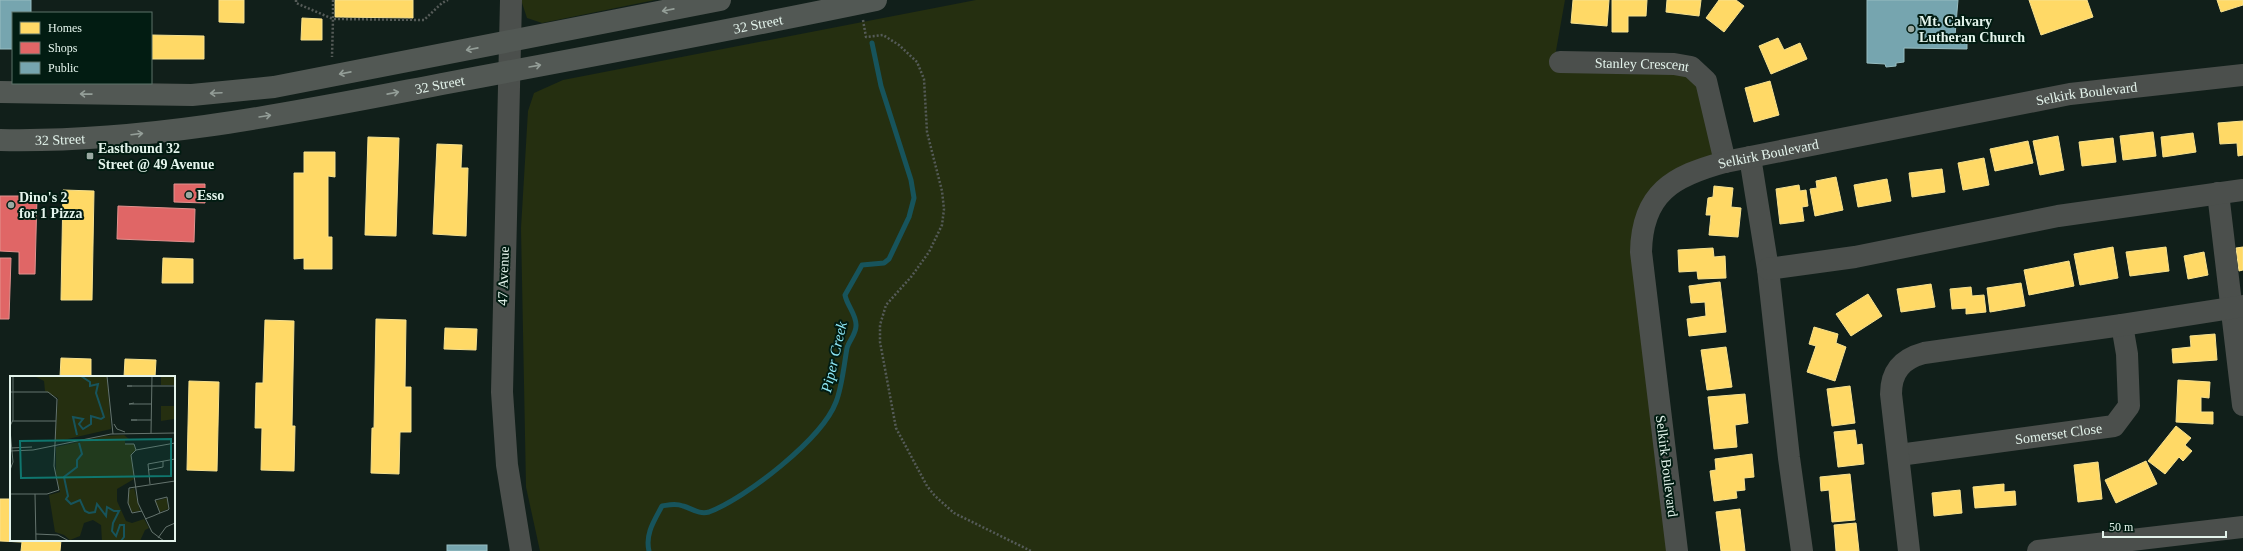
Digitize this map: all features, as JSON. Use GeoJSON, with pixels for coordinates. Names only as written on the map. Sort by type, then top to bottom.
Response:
{"type":"FeatureCollection","features":[{"type":"Feature","properties":{"kind":"main road","name":"32 Street"},"geometry":{"type":"LineString","coordinates":[[0,92],[192,95],[274,87],[720,0]]}},
{"type":"Feature","properties":{"kind":"main road","name":"32 Street"},"geometry":{"type":"LineString","coordinates":[[0,140],[102,138],[186,128],[323,106],[732,30],[869,7]]}},
{"type":"Feature","properties":{"kind":"main road"},"geometry":{"type":"LineString","coordinates":[[0,106],[25,103],[53,94]]}},
{"type":"Feature","properties":{"kind":"street","name":"47 Avenue"},"geometry":{"type":"LineString","coordinates":[[511,0],[502,392],[507,465],[521,551]]}},
{"type":"Feature","properties":{"kind":"street","name":"Stanley Crescent"},"geometry":{"type":"LineString","coordinates":[[1560,62],[1674,64],[1691,67],[1702,76],[1708,87],[1725,162]]}},
{"type":"Feature","properties":{"kind":"street","name":"Selkirk Boulevard"},"geometry":{"type":"LineString","coordinates":[[1678,551],[1651,347],[1641,238],[1648,213],[1665,187],[1696,170],[1725,162],[2062,96],[2243,75]]}},
{"type":"Feature","properties":{"kind":"street"},"geometry":{"type":"LineString","coordinates":[[1750,157],[1768,269],[1789,458],[1802,551]]}},
{"type":"Feature","properties":{"kind":"street"},"geometry":{"type":"LineString","coordinates":[[1768,269],[1855,257],[2058,216],[2243,190]]}},
{"type":"Feature","properties":{"kind":"street"},"geometry":{"type":"LineString","coordinates":[[2218,193],[2237,306],[2243,404]]}},
{"type":"Feature","properties":{"kind":"street"},"geometry":{"type":"LineString","coordinates":[[1910,551],[1891,382],[1894,373],[1907,359],[1924,352],[2122,325],[2237,306]]}},
{"type":"Feature","properties":{"kind":"street","name":"Somerset Close"},"geometry":{"type":"LineString","coordinates":[[1899,455],[2114,426],[2129,406],[2128,354],[2122,325]]}},
{"type":"Feature","properties":{"kind":"street"},"geometry":{"type":"LineString","coordinates":[[2038,551],[2243,527]]}},
{"type":"Feature","properties":{"kind":"path"},"geometry":{"type":"LineString","coordinates":[[296,0],[296,3],[333,19],[424,20],[442,3],[448,0]]}},
{"type":"Feature","properties":{"kind":"path"},"geometry":{"type":"LineString","coordinates":[[332,61],[333,0]]}},
{"type":"Feature","properties":{"kind":"path"},"geometry":{"type":"LineString","coordinates":[[869,7],[866,37],[883,35],[891,39],[910,54],[922,72],[927,132],[938,171],[944,209],[938,236],[929,252],[911,277],[886,305],[881,315],[880,342],[896,428],[927,486],[943,504],[954,512],[1030,551]]}},
{"type":"Feature","properties":{"kind":"green space"},"geometry":{"type":"Polygon","coordinates":[[[521,0],[655,0],[542,23],[527,18],[521,0]]]}},
{"type":"Feature","properties":{"kind":"green space"},"geometry":{"type":"Polygon","coordinates":[[[976,0],[1565,0],[1554,62],[1691,67],[1725,162],[1695,170],[1648,213],[1677,551],[540,551],[526,487],[521,228],[528,111],[534,93],[563,80],[976,0]]]}},
{"type":"Feature","properties":{"kind":"building: Homes"},"geometry":{"type":"Polygon","coordinates":[[[219,0],[244,0],[244,23],[219,22],[219,0]]]}},
{"type":"Feature","properties":{"kind":"building: Homes"},"geometry":{"type":"Polygon","coordinates":[[[335,0],[413,0],[413,18],[335,17],[335,0]]]}},
{"type":"Feature","properties":{"kind":"building: Homes"},"geometry":{"type":"Polygon","coordinates":[[[1573,0],[1609,0],[1607,26],[1571,23],[1573,0]]]}},
{"type":"Feature","properties":{"kind":"building: Homes"},"geometry":{"type":"Polygon","coordinates":[[[1612,0],[1647,0],[1646,16],[1628,16],[1628,32],[1612,32],[1612,0]]]}},
{"type":"Feature","properties":{"kind":"building: Homes"},"geometry":{"type":"Polygon","coordinates":[[[1667,0],[1701,0],[1699,16],[1666,12],[1667,0]]]}},
{"type":"Feature","properties":{"kind":"building: Homes"},"geometry":{"type":"Polygon","coordinates":[[[1719,0],[1736,0],[1744,6],[1724,32],[1706,18],[1719,0]]]}},
{"type":"Feature","properties":{"kind":"building: Homes"},"geometry":{"type":"Polygon","coordinates":[[[2029,0],[2087,0],[2093,17],[2041,35],[2029,0]]]}},
{"type":"Feature","properties":{"kind":"building: Homes"},"geometry":{"type":"Polygon","coordinates":[[[2217,0],[2243,0],[2243,5],[2221,12],[2217,0]]]}},
{"type":"Feature","properties":{"kind":"building: Homes"},"geometry":{"type":"Polygon","coordinates":[[[302,18],[322,19],[322,40],[301,40],[302,18]]]}},
{"type":"Feature","properties":{"kind":"building: Homes"},"geometry":{"type":"Polygon","coordinates":[[[152,35],[204,36],[204,59],[152,59],[152,35]]]}},
{"type":"Feature","properties":{"kind":"building: Homes"},"geometry":{"type":"Polygon","coordinates":[[[1778,38],[1784,50],[1800,43],[1807,59],[1771,74],[1759,46],[1778,38]]]}},
{"type":"Feature","properties":{"kind":"building: Homes"},"geometry":{"type":"Polygon","coordinates":[[[1770,81],[1779,115],[1754,122],[1745,88],[1770,81]]]}},
{"type":"Feature","properties":{"kind":"building: Homes"},"geometry":{"type":"Polygon","coordinates":[[[2243,121],[2243,155],[2238,156],[2237,143],[2220,144],[2218,123],[2243,121]]]}},
{"type":"Feature","properties":{"kind":"building: Homes"},"geometry":{"type":"Polygon","coordinates":[[[2153,132],[2156,156],[2123,160],[2120,136],[2153,132]]]}},
{"type":"Feature","properties":{"kind":"building: Homes"},"geometry":{"type":"Polygon","coordinates":[[[2193,133],[2196,152],[2163,157],[2161,137],[2193,133]]]}},
{"type":"Feature","properties":{"kind":"building: Homes"},"geometry":{"type":"Polygon","coordinates":[[[2058,136],[2064,170],[2040,175],[2033,141],[2058,136]]]}},
{"type":"Feature","properties":{"kind":"building: Homes"},"geometry":{"type":"Polygon","coordinates":[[[368,137],[399,138],[396,236],[365,235],[368,137]]]}},
{"type":"Feature","properties":{"kind":"building: Homes"},"geometry":{"type":"Polygon","coordinates":[[[2113,138],[2116,162],[2082,166],[2079,142],[2113,138]]]}},
{"type":"Feature","properties":{"kind":"building: Homes"},"geometry":{"type":"Polygon","coordinates":[[[2028,141],[2033,163],[1995,171],[1990,149],[2028,141]]]}},
{"type":"Feature","properties":{"kind":"building: Homes"},"geometry":{"type":"Polygon","coordinates":[[[437,144],[462,145],[461,168],[468,168],[466,236],[433,234],[437,144]]]}},
{"type":"Feature","properties":{"kind":"building: Homes"},"geometry":{"type":"Polygon","coordinates":[[[304,152],[335,152],[335,177],[328,176],[328,237],[332,237],[332,269],[304,269],[304,258],[294,259],[294,173],[304,173],[304,152]]]}},
{"type":"Feature","properties":{"kind":"building: Homes"},"geometry":{"type":"Polygon","coordinates":[[[1984,158],[1989,185],[1963,190],[1958,163],[1984,158]]]}},
{"type":"Feature","properties":{"kind":"building: Homes"},"geometry":{"type":"Polygon","coordinates":[[[1942,169],[1945,192],[1912,197],[1909,173],[1942,169]]]}},
{"type":"Feature","properties":{"kind":"building: Homes"},"geometry":{"type":"Polygon","coordinates":[[[1836,177],[1843,210],[1815,216],[1810,189],[1817,188],[1816,181],[1836,177]]]}},
{"type":"Feature","properties":{"kind":"building: Homes"},"geometry":{"type":"Polygon","coordinates":[[[1887,179],[1891,201],[1858,207],[1854,185],[1887,179]]]}},
{"type":"Feature","properties":{"kind":"building: Homes"},"geometry":{"type":"Polygon","coordinates":[[[1799,185],[1800,191],[1806,190],[1808,206],[1802,207],[1804,221],[1780,224],[1776,189],[1799,185]]]}},
{"type":"Feature","properties":{"kind":"building: Homes"},"geometry":{"type":"Polygon","coordinates":[[[1714,186],[1733,188],[1731,207],[1741,208],[1738,237],[1709,235],[1711,215],[1706,215],[1708,198],[1713,197],[1714,186]]]}},
{"type":"Feature","properties":{"kind":"building: Homes"},"geometry":{"type":"Polygon","coordinates":[[[63,190],[94,191],[92,300],[61,300],[63,190]]]}},
{"type":"Feature","properties":{"kind":"building: Homes"},"geometry":{"type":"Polygon","coordinates":[[[2113,247],[2118,278],[2080,285],[2074,254],[2113,247]]]}},
{"type":"Feature","properties":{"kind":"building: Homes"},"geometry":{"type":"Polygon","coordinates":[[[2166,247],[2169,271],[2130,276],[2126,252],[2166,247]]]}},
{"type":"Feature","properties":{"kind":"building: Homes"},"geometry":{"type":"Polygon","coordinates":[[[2243,247],[2243,270],[2239,271],[2236,248],[2243,247]]]}},
{"type":"Feature","properties":{"kind":"building: Homes"},"geometry":{"type":"Polygon","coordinates":[[[1713,248],[1714,257],[1725,256],[1726,278],[1698,279],[1697,271],[1679,272],[1678,250],[1713,248]]]}},
{"type":"Feature","properties":{"kind":"building: Homes"},"geometry":{"type":"Polygon","coordinates":[[[2204,252],[2208,275],[2188,279],[2184,256],[2204,252]]]}},
{"type":"Feature","properties":{"kind":"building: Homes"},"geometry":{"type":"Polygon","coordinates":[[[163,258],[193,259],[193,283],[162,283],[163,258]]]}},
{"type":"Feature","properties":{"kind":"building: Homes"},"geometry":{"type":"Polygon","coordinates":[[[2069,261],[2074,286],[2029,295],[2024,270],[2069,261]]]}},
{"type":"Feature","properties":{"kind":"building: Homes"},"geometry":{"type":"Polygon","coordinates":[[[1720,282],[1726,332],[1689,336],[1687,319],[1706,316],[1705,302],[1691,303],[1689,286],[1720,282]]]}},
{"type":"Feature","properties":{"kind":"building: Homes"},"geometry":{"type":"Polygon","coordinates":[[[2021,283],[2025,306],[1990,312],[1987,288],[2021,283]]]}},
{"type":"Feature","properties":{"kind":"building: Homes"},"geometry":{"type":"Polygon","coordinates":[[[1931,284],[1935,307],[1901,312],[1897,289],[1931,284]]]}},
{"type":"Feature","properties":{"kind":"building: Homes"},"geometry":{"type":"Polygon","coordinates":[[[1971,287],[1972,296],[1984,295],[1986,312],[1966,314],[1966,308],[1952,309],[1950,289],[1971,287]]]}},
{"type":"Feature","properties":{"kind":"building: Homes"},"geometry":{"type":"Polygon","coordinates":[[[1868,294],[1882,316],[1851,336],[1836,314],[1868,294]]]}},
{"type":"Feature","properties":{"kind":"building: Homes"},"geometry":{"type":"Polygon","coordinates":[[[376,319],[406,320],[405,387],[411,387],[411,432],[400,432],[399,474],[371,473],[372,428],[374,428],[376,319]]]}},
{"type":"Feature","properties":{"kind":"building: Homes"},"geometry":{"type":"Polygon","coordinates":[[[265,320],[294,321],[292,426],[295,426],[294,471],[261,470],[262,428],[255,428],[256,383],[263,383],[265,320]]]}},
{"type":"Feature","properties":{"kind":"building: Homes"},"geometry":{"type":"Polygon","coordinates":[[[1814,327],[1838,334],[1836,343],[1846,347],[1835,381],[1807,372],[1816,346],[1809,344],[1814,327]]]}},
{"type":"Feature","properties":{"kind":"building: Homes"},"geometry":{"type":"Polygon","coordinates":[[[445,328],[477,329],[476,350],[444,349],[445,328]]]}},
{"type":"Feature","properties":{"kind":"building: Homes"},"geometry":{"type":"Polygon","coordinates":[[[2215,334],[2217,360],[2173,363],[2172,349],[2191,347],[2190,336],[2215,334]]]}},
{"type":"Feature","properties":{"kind":"building: Homes"},"geometry":{"type":"Polygon","coordinates":[[[1726,347],[1732,387],[1707,390],[1701,350],[1726,347]]]}},
{"type":"Feature","properties":{"kind":"building: Homes"},"geometry":{"type":"Polygon","coordinates":[[[61,358],[91,359],[91,376],[60,376],[61,358]]]}},
{"type":"Feature","properties":{"kind":"building: Homes"},"geometry":{"type":"Polygon","coordinates":[[[125,359],[156,360],[155,376],[124,376],[125,359]]]}},
{"type":"Feature","properties":{"kind":"building: Homes"},"geometry":{"type":"Polygon","coordinates":[[[2178,380],[2210,382],[2209,398],[2201,397],[2201,412],[2213,412],[2213,424],[2176,422],[2178,380]]]}},
{"type":"Feature","properties":{"kind":"building: Homes"},"geometry":{"type":"Polygon","coordinates":[[[189,381],[219,382],[217,471],[187,470],[189,381]]]}},
{"type":"Feature","properties":{"kind":"building: Homes"},"geometry":{"type":"Polygon","coordinates":[[[1850,386],[1855,423],[1832,426],[1827,389],[1850,386]]]}},
{"type":"Feature","properties":{"kind":"building: Homes"},"geometry":{"type":"Polygon","coordinates":[[[1745,394],[1748,423],[1735,425],[1737,447],[1714,449],[1708,397],[1745,394]]]}},
{"type":"Feature","properties":{"kind":"building: Homes"},"geometry":{"type":"Polygon","coordinates":[[[2176,426],[2191,438],[2185,445],[2192,451],[2183,461],[2179,457],[2165,474],[2148,461],[2176,426]]]}},
{"type":"Feature","properties":{"kind":"building: Homes"},"geometry":{"type":"Polygon","coordinates":[[[1855,430],[1857,445],[1862,444],[1864,464],[1838,467],[1834,432],[1855,430]]]}},
{"type":"Feature","properties":{"kind":"building: Homes"},"geometry":{"type":"Polygon","coordinates":[[[1752,454],[1754,477],[1744,478],[1745,490],[1736,491],[1737,498],[1714,501],[1710,471],[1716,470],[1715,459],[1752,454]]]}},
{"type":"Feature","properties":{"kind":"building: Homes"},"geometry":{"type":"Polygon","coordinates":[[[2146,461],[2157,484],[2116,503],[2105,480],[2146,461]]]}},
{"type":"Feature","properties":{"kind":"building: Homes"},"geometry":{"type":"Polygon","coordinates":[[[2098,462],[2102,499],[2078,502],[2074,465],[2098,462]]]}},
{"type":"Feature","properties":{"kind":"building: Homes"},"geometry":{"type":"Polygon","coordinates":[[[1850,474],[1855,520],[1832,522],[1829,490],[1821,491],[1820,477],[1850,474]]]}},
{"type":"Feature","properties":{"kind":"building: Homes"},"geometry":{"type":"Polygon","coordinates":[[[2004,484],[2004,492],[2015,491],[2016,505],[1975,508],[1973,487],[2004,484]]]}},
{"type":"Feature","properties":{"kind":"building: Homes"},"geometry":{"type":"Polygon","coordinates":[[[1960,490],[1962,513],[1934,516],[1932,493],[1960,490]]]}},
{"type":"Feature","properties":{"kind":"building: Homes"},"geometry":{"type":"Polygon","coordinates":[[[0,499],[10,499],[10,541],[61,541],[60,551],[21,551],[22,542],[0,541],[0,499]]]}},
{"type":"Feature","properties":{"kind":"building: Homes"},"geometry":{"type":"Polygon","coordinates":[[[1740,509],[1745,551],[1721,551],[1716,512],[1740,509]]]}},
{"type":"Feature","properties":{"kind":"building: Homes"},"geometry":{"type":"Polygon","coordinates":[[[1856,523],[1859,551],[1836,551],[1834,525],[1856,523]]]}},
{"type":"Feature","properties":{"kind":"building: Shops"},"geometry":{"type":"Polygon","coordinates":[[[174,184],[205,184],[205,203],[174,202],[174,184]]]}},
{"type":"Feature","properties":{"kind":"building: Shops"},"geometry":{"type":"Polygon","coordinates":[[[0,196],[37,196],[35,274],[19,274],[19,252],[0,251],[0,196]]]}},
{"type":"Feature","properties":{"kind":"building: Shops"},"geometry":{"type":"Polygon","coordinates":[[[118,206],[195,209],[194,242],[117,239],[118,206]]]}},
{"type":"Feature","properties":{"kind":"building: Shops"},"geometry":{"type":"Polygon","coordinates":[[[0,258],[11,258],[9,319],[0,319],[0,258]]]}},
{"type":"Feature","properties":{"kind":"building: Public"},"geometry":{"type":"Polygon","coordinates":[[[0,0],[31,0],[31,12],[12,12],[12,49],[0,49],[0,0]]]}},
{"type":"Feature","properties":{"kind":"building: Public","name":"Mt. Calvary Lutheran Church"},"geometry":{"type":"Polygon","coordinates":[[[1867,0],[1958,0],[1955,36],[1967,35],[1967,49],[1904,48],[1904,62],[1896,63],[1896,66],[1886,67],[1885,64],[1867,63],[1867,0]]]}},
{"type":"Feature","properties":{"kind":"building: Public"},"geometry":{"type":"Polygon","coordinates":[[[447,545],[487,545],[487,551],[447,551],[447,545]]]}},
{"type":"Feature","properties":{"kind":"waterway","name":"Piper Creek"},"geometry":{"type":"LineString","coordinates":[[649,551],[649,533],[662,506],[672,504],[705,513],[725,505],[762,481],[781,466],[815,433],[828,417],[836,402],[847,348],[855,332],[856,326],[855,318],[845,295],[862,265],[884,263],[889,259],[909,217],[914,198],[911,180],[881,86],[872,43]]}},
{"type":"Feature","properties":{"kind":"place","name":"Mt. Calvary Lutheran Church"},"geometry":{"type":"Point","coordinates":[1911,29]}},
{"type":"Feature","properties":{"kind":"place","name":"Eastbound 32 Street @ 49 Avenue"},"geometry":{"type":"Point","coordinates":[90,156]}},
{"type":"Feature","properties":{"kind":"place","name":"Esso"},"geometry":{"type":"Point","coordinates":[189,195]}},
{"type":"Feature","properties":{"kind":"place","name":"Dino's 2 for 1 Pizza"},"geometry":{"type":"Point","coordinates":[11,205]}}]}
